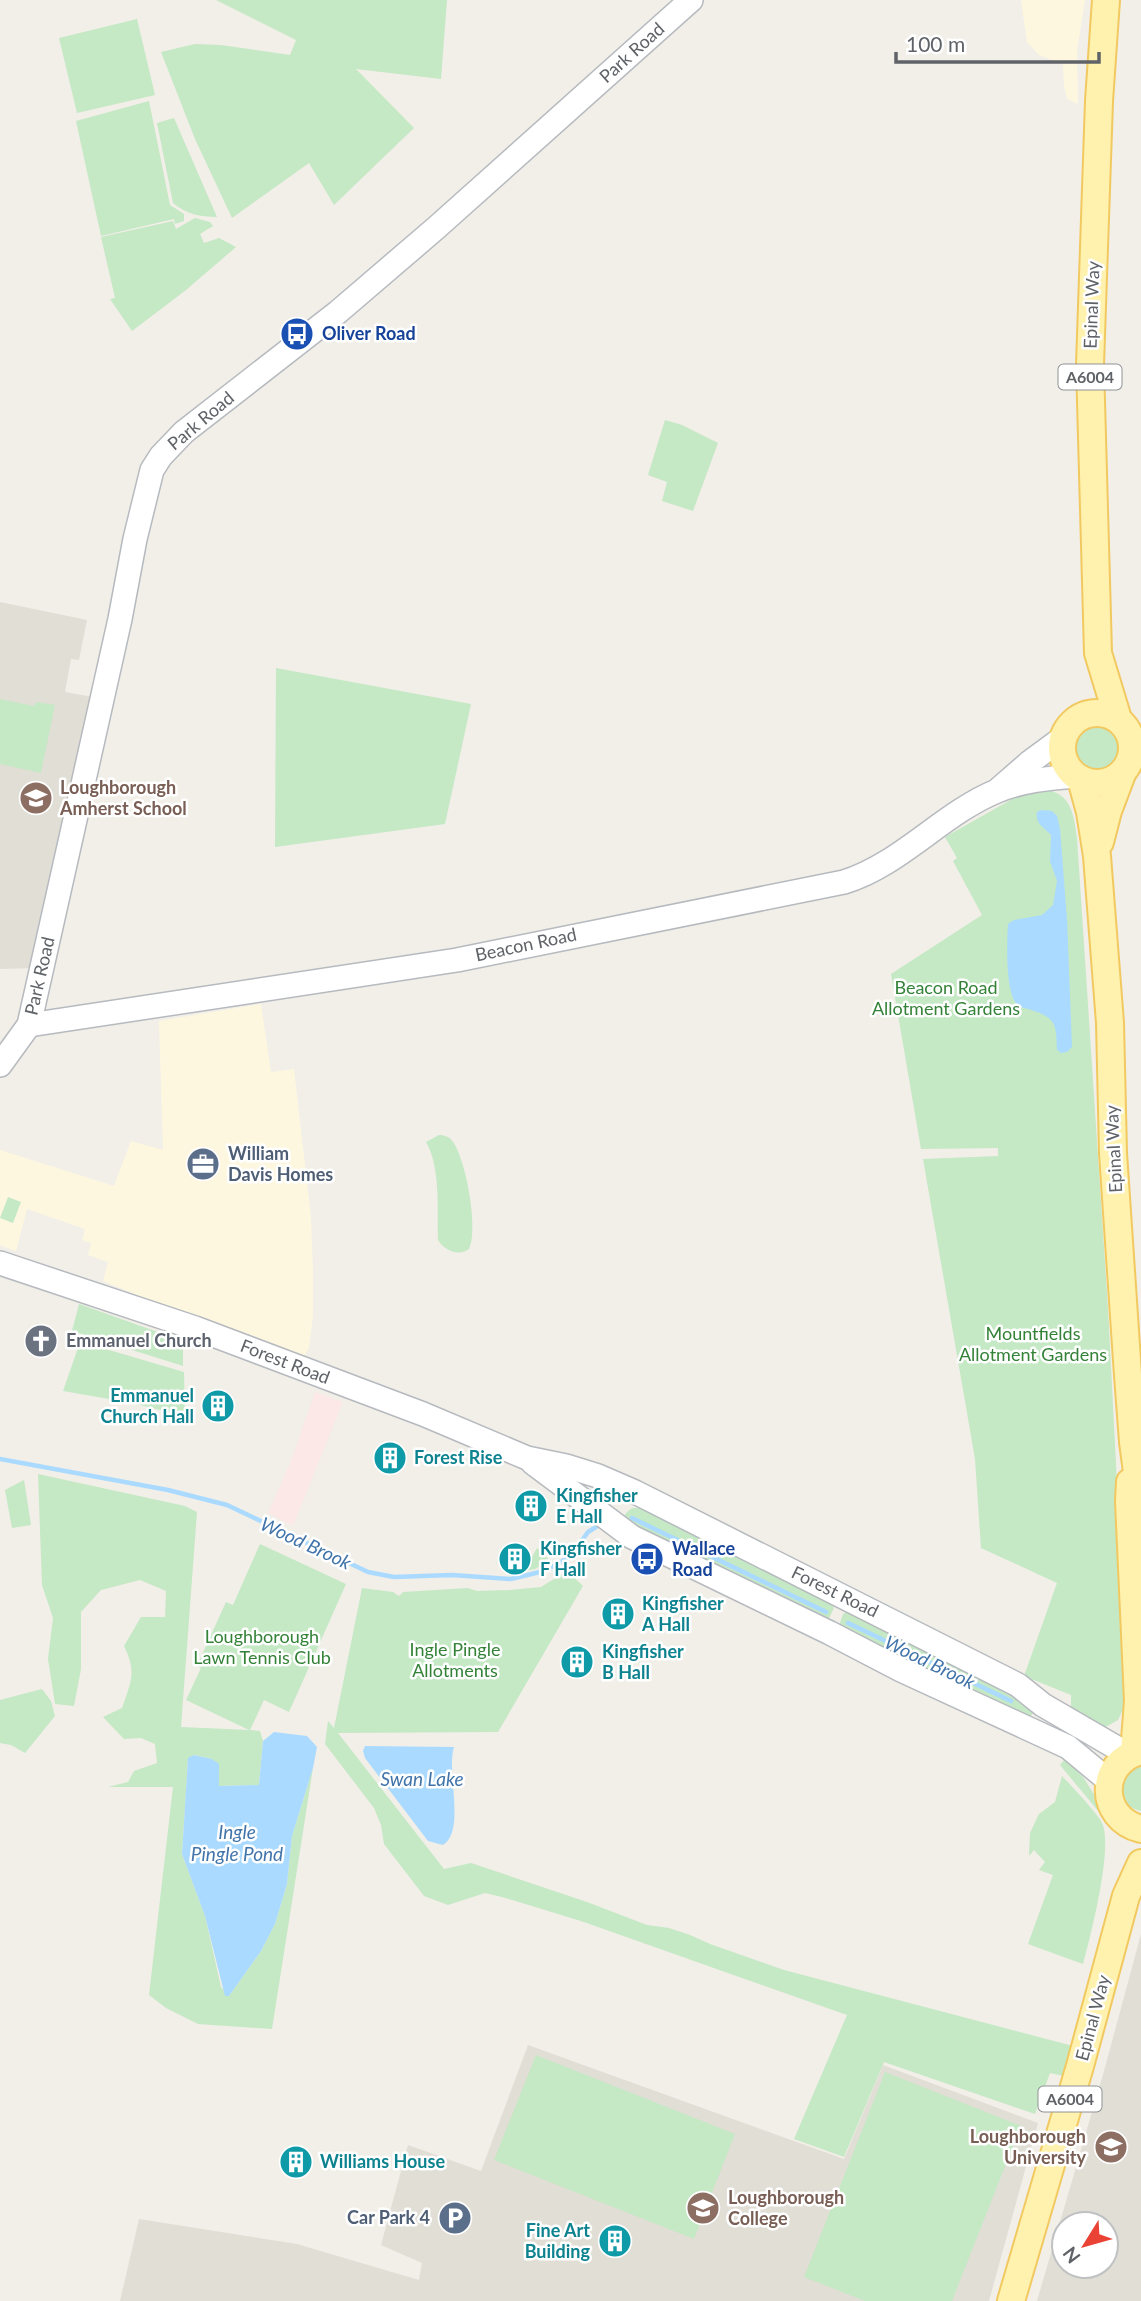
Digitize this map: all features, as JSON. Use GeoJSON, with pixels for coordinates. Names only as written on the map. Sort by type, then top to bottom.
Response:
{"type":"FeatureCollection","features":[{"type":"Feature","properties":{"kind":"main road","name":"Epinal Way"},"geometry":{"type":"LineString","coordinates":[[1068,730],[1092,680],[1098,653],[1090,365],[1099,101],[1106,0]]}},
{"type":"Feature","properties":{"kind":"main road","name":"Epinal Way"},"geometry":{"type":"LineString","coordinates":[[1098,653],[1118,719]]}},
{"type":"Feature","properties":{"kind":"main road"},"geometry":{"type":"LineString","coordinates":[[1089,713],[1118,719],[1125,726],[1132,744],[1129,762],[1122,774],[1115,779],[1098,783],[1078,777],[1065,762],[1063,754],[1068,730],[1089,713]]}},
{"type":"Feature","properties":{"kind":"main road","name":"Epinal Way"},"geometry":{"type":"LineString","coordinates":[[1097,856],[1108,811],[1122,774]]}},
{"type":"Feature","properties":{"kind":"main road","name":"Epinal Way"},"geometry":{"type":"LineString","coordinates":[[1078,777],[1090,812],[1097,856],[1110,1023],[1113,1153],[1133,1442],[1141,1502]]}},
{"type":"Feature","properties":{"kind":"main road","name":"Epinal Way"},"geometry":{"type":"LineString","coordinates":[[1133,1442],[1129,1501],[1138,1700],[1135,1753]]}},
{"type":"Feature","properties":{"kind":"main road"},"geometry":{"type":"LineString","coordinates":[[1109,1781],[1115,1768],[1135,1753]]}},
{"type":"Feature","properties":{"kind":"main road","name":"A6004"},"geometry":{"type":"LineString","coordinates":[[1109,1781],[1109,1799],[1114,1812],[1132,1825]]}},
{"type":"Feature","properties":{"kind":"main road","name":"Epinal Way"},"geometry":{"type":"LineString","coordinates":[[1126,1896],[1132,1825]]}},
{"type":"Feature","properties":{"kind":"main road","name":"Epinal Way"},"geometry":{"type":"LineString","coordinates":[[1010,2301],[1080,2066],[1126,1896],[1141,1863]]}},
{"type":"Feature","properties":{"kind":"street","name":"Park Road"},"geometry":{"type":"LineString","coordinates":[[0,1065],[29,1026],[120,619],[135,539],[152,470],[161,456],[184,432],[338,312],[436,228],[691,0]]}},
{"type":"Feature","properties":{"kind":"street","name":"Beacon Road"},"geometry":{"type":"LineString","coordinates":[[29,1026],[457,960],[844,882],[871,872],[997,791],[1068,730]]}},
{"type":"Feature","properties":{"kind":"street","name":"Beacon Road"},"geometry":{"type":"LineString","coordinates":[[997,791],[1048,778],[1078,777]]}},
{"type":"Feature","properties":{"kind":"street","name":"Forest Road"},"geometry":{"type":"LineString","coordinates":[[0,1263],[195,1328],[423,1414],[527,1458],[577,1469],[635,1492],[1017,1685],[1043,1705],[1135,1753]]}},
{"type":"Feature","properties":{"kind":"street","name":"Forest Road"},"geometry":{"type":"LineString","coordinates":[[527,1458],[632,1537],[830,1633],[901,1671],[1068,1747],[1109,1781]]}},
{"type":"Feature","properties":{"kind":"street"},"geometry":{"type":"LineString","coordinates":[[617,1525],[617,1514],[626,1499],[635,1492]]}},
{"type":"Feature","properties":{"kind":"street"},"geometry":{"type":"LineString","coordinates":[[830,1633],[847,1597]]}},
{"type":"Feature","properties":{"kind":"shaded area"},"geometry":{"type":"Polygon","coordinates":[[[1021,0],[1085,0],[1077,51],[1078,104],[1067,99],[1063,64],[1039,55],[1027,42],[1021,0]]]}},
{"type":"Feature","properties":{"kind":"shaded area","name":"Loughborough Amherst School"},"geometry":{"type":"Polygon","coordinates":[[[0,602],[87,620],[79,660],[71,659],[65,692],[93,697],[38,968],[0,969],[0,602]]]}},
{"type":"Feature","properties":{"kind":"shaded area"},"geometry":{"type":"Polygon","coordinates":[[[261,1004],[271,1072],[294,1069],[311,1217],[313,1272],[313,1315],[309,1348],[303,1358],[103,1281],[108,1262],[88,1255],[91,1243],[82,1240],[85,1229],[27,1209],[16,1251],[0,1245],[0,1150],[114,1186],[131,1141],[163,1150],[159,1021],[261,1004]]]}},
{"type":"Feature","properties":{"kind":"shaded area"},"geometry":{"type":"Polygon","coordinates":[[[315,1392],[343,1402],[293,1526],[268,1513],[291,1461],[315,1392]]]}},
{"type":"Feature","properties":{"kind":"shaded area","name":"Loughborough University"},"geometry":{"type":"Polygon","coordinates":[[[1141,1934],[1141,2301],[1037,2301],[1050,2256],[1050,2280],[1120,2280],[1120,2210],[1064,2210],[1141,1934]]]}},
{"type":"Feature","properties":{"kind":"shaded area","name":"Loughborough College"},"geometry":{"type":"Polygon","coordinates":[[[528,2045],[844,2159],[883,2065],[1038,2123],[989,2301],[120,2301],[139,2219],[297,2244],[419,2280],[422,2263],[381,2245],[408,2145],[481,2171],[528,2045]]]}},
{"type":"Feature","properties":{"kind":"green space"},"geometry":{"type":"Polygon","coordinates":[[[216,0],[447,0],[441,79],[356,69],[414,128],[334,205],[309,163],[232,218],[195,139],[161,52],[195,44],[290,55],[296,40],[216,0]]]}},
{"type":"Feature","properties":{"kind":"green space"},"geometry":{"type":"Polygon","coordinates":[[[137,19],[155,95],[77,113],[59,38],[137,19]]]}},
{"type":"Feature","properties":{"kind":"green space"},"geometry":{"type":"Polygon","coordinates":[[[149,101],[170,205],[184,214],[184,221],[175,224],[174,219],[101,236],[76,121],[149,101]]]}},
{"type":"Feature","properties":{"kind":"green space"},"geometry":{"type":"Polygon","coordinates":[[[174,118],[217,217],[194,214],[173,203],[157,123],[174,118]]]}},
{"type":"Feature","properties":{"kind":"green space"},"geometry":{"type":"Polygon","coordinates":[[[195,218],[210,222],[213,226],[200,234],[204,243],[219,238],[236,247],[132,331],[110,299],[115,298],[101,237],[173,221],[176,229],[195,218]]]}},
{"type":"Feature","properties":{"kind":"green space"},"geometry":{"type":"Polygon","coordinates":[[[665,420],[682,425],[718,443],[693,511],[662,501],[667,482],[648,475],[665,420]]]}},
{"type":"Feature","properties":{"kind":"green space"},"geometry":{"type":"Polygon","coordinates":[[[276,668],[471,704],[445,824],[275,847],[276,668]]]}},
{"type":"Feature","properties":{"kind":"green space"},"geometry":{"type":"Polygon","coordinates":[[[0,699],[34,706],[37,702],[55,705],[41,773],[0,764],[0,699]]]}},
{"type":"Feature","properties":{"kind":"green space"},"geometry":{"type":"Polygon","coordinates":[[[1097,722],[1107,724],[1115,730],[1121,738],[1121,758],[1115,766],[1107,772],[1097,774],[1087,772],[1079,766],[1073,758],[1071,748],[1073,738],[1079,730],[1087,724],[1097,722]]]}},
{"type":"Feature","properties":{"kind":"green space"},"geometry":{"type":"Polygon","coordinates":[[[1048,790],[1067,802],[1073,815],[1077,838],[1108,1308],[1128,1698],[1118,1720],[1104,1728],[1071,1712],[1071,1695],[1024,1676],[1057,1583],[981,1548],[975,1459],[923,1159],[998,1156],[998,1148],[921,1149],[891,974],[982,915],[953,861],[957,858],[945,837],[1014,798],[1048,790]]]}},
{"type":"Feature","properties":{"kind":"green space"},"geometry":{"type":"Polygon","coordinates":[[[439,1135],[450,1139],[458,1151],[470,1195],[472,1240],[469,1249],[465,1251],[448,1249],[438,1240],[436,1176],[426,1142],[439,1135]]]}},
{"type":"Feature","properties":{"kind":"green space"},"geometry":{"type":"Polygon","coordinates":[[[8,1197],[21,1202],[13,1223],[0,1218],[8,1197]]]}},
{"type":"Feature","properties":{"kind":"green space"},"geometry":{"type":"Polygon","coordinates":[[[79,1304],[183,1341],[183,1366],[72,1331],[79,1304]]]}},
{"type":"Feature","properties":{"kind":"green space"},"geometry":{"type":"Polygon","coordinates":[[[75,1340],[184,1372],[185,1416],[63,1391],[78,1348],[75,1340]]]}},
{"type":"Feature","properties":{"kind":"green space","name":"Loughborough Lawn Tennis Club"},"geometry":{"type":"Polygon","coordinates":[[[38,1474],[185,1506],[197,1512],[181,1727],[249,1730],[186,1700],[201,1668],[197,1666],[226,1602],[233,1605],[260,1544],[346,1584],[289,1712],[264,1700],[250,1730],[260,1731],[263,1741],[259,1785],[219,1786],[212,1759],[194,1755],[188,1759],[182,1854],[205,1916],[221,1987],[229,1996],[261,1951],[275,1924],[287,1884],[292,1836],[313,1768],[272,2029],[198,2024],[166,2008],[149,1995],[173,1787],[108,1787],[128,1782],[134,1771],[157,1763],[155,1744],[141,1738],[124,1739],[103,1717],[122,1708],[128,1691],[131,1670],[124,1646],[141,1617],[165,1617],[166,1591],[140,1580],[101,1590],[81,1612],[81,1669],[74,1706],[55,1704],[48,1659],[53,1618],[42,1585],[38,1474]]]}},
{"type":"Feature","properties":{"kind":"green space"},"geometry":{"type":"Polygon","coordinates":[[[24,1480],[31,1525],[12,1528],[5,1490],[24,1480]]]}},
{"type":"Feature","properties":{"kind":"green space"},"geometry":{"type":"Polygon","coordinates":[[[632,1508],[641,1508],[829,1600],[834,1608],[828,1620],[623,1520],[632,1508]]]}},
{"type":"Feature","properties":{"kind":"green space"},"geometry":{"type":"Polygon","coordinates":[[[537,1548],[549,1561],[535,1569],[524,1571],[537,1548]]]}},
{"type":"Feature","properties":{"kind":"green space","name":"Ingle Pingle Allotments"},"geometry":{"type":"Polygon","coordinates":[[[567,1571],[583,1586],[498,1732],[338,1733],[444,1869],[471,1863],[647,1925],[690,1935],[784,1970],[1073,2046],[1064,2076],[1050,2073],[1035,2114],[884,2062],[844,2157],[794,2139],[847,2015],[581,1921],[502,1897],[485,1893],[448,1905],[424,1896],[384,1844],[381,1825],[374,1808],[325,1744],[328,1721],[334,1728],[362,1588],[393,1592],[399,1596],[403,1592],[468,1588],[477,1591],[510,1590],[541,1587],[567,1571]]]}},
{"type":"Feature","properties":{"kind":"green space"},"geometry":{"type":"Polygon","coordinates":[[[850,1610],[1038,1708],[1024,1723],[838,1629],[843,1614],[850,1610]]]}},
{"type":"Feature","properties":{"kind":"green space"},"geometry":{"type":"Polygon","coordinates":[[[42,1689],[51,1701],[55,1716],[25,1753],[11,1745],[0,1743],[0,1700],[42,1689]]]}},
{"type":"Feature","properties":{"kind":"green space"},"geometry":{"type":"Polygon","coordinates":[[[1141,1757],[1141,1811],[1125,1802],[1120,1773],[1141,1757]]]}},
{"type":"Feature","properties":{"kind":"green space"},"geometry":{"type":"Polygon","coordinates":[[[1065,1759],[1083,1777],[1104,1810],[1099,1812],[1060,1765],[1065,1759]]]}},
{"type":"Feature","properties":{"kind":"green space"},"geometry":{"type":"Polygon","coordinates":[[[1062,1776],[1097,1815],[1105,1832],[1100,1891],[1083,1964],[1028,1944],[1053,1875],[1039,1870],[1045,1862],[1034,1850],[1029,1856],[1030,1833],[1039,1814],[1055,1802],[1062,1776]]]}},
{"type":"Feature","properties":{"kind":"green space"},"geometry":{"type":"Polygon","coordinates":[[[536,2055],[735,2134],[694,2239],[494,2160],[536,2055]]]}},
{"type":"Feature","properties":{"kind":"green space"},"geometry":{"type":"Polygon","coordinates":[[[885,2072],[1021,2126],[952,2301],[865,2301],[804,2277],[885,2072]]]}},
{"type":"Feature","properties":{"kind":"water"},"geometry":{"type":"Polygon","coordinates":[[[1052,811],[1057,816],[1060,829],[1072,1047],[1061,1053],[1057,1050],[1054,1024],[1051,1020],[1020,1006],[1013,998],[1008,966],[1008,924],[1014,920],[1042,915],[1053,905],[1057,881],[1050,861],[1051,835],[1037,820],[1037,812],[1052,811]]]}},
{"type":"Feature","properties":{"kind":"water","name":"Ingle Pingle Pond"},"geometry":{"type":"Polygon","coordinates":[[[274,1732],[307,1736],[317,1747],[292,1836],[287,1884],[275,1924],[261,1951],[229,1996],[225,1996],[205,1916],[182,1854],[188,1758],[194,1755],[212,1759],[219,1764],[219,1786],[259,1785],[263,1741],[274,1732]]]}},
{"type":"Feature","properties":{"kind":"water","name":"Swan Lake"},"geometry":{"type":"Polygon","coordinates":[[[365,1746],[454,1747],[453,1827],[450,1838],[443,1845],[428,1841],[365,1758],[365,1746]]]}},
{"type":"Feature","properties":{"kind":"waterway","name":"Wood Brook"},"geometry":{"type":"LineString","coordinates":[[0,1459],[168,1490],[227,1505],[368,1572],[394,1577],[452,1575],[511,1579],[544,1571],[570,1557],[588,1532],[599,1525]]}},
{"type":"Feature","properties":{"kind":"waterway","name":"Wood Brook"},"geometry":{"type":"LineString","coordinates":[[632,1518],[826,1612]]}},
{"type":"Feature","properties":{"kind":"waterway","name":"Wood Brook"},"geometry":{"type":"LineString","coordinates":[[848,1623],[1011,1701]]}},
{"type":"Feature","properties":{"kind":"place","name":"Oliver Road"},"geometry":{"type":"Point","coordinates":[297,334]}},
{"type":"Feature","properties":{"kind":"place","name":"Loughborough Amherst School"},"geometry":{"type":"Point","coordinates":[36,798]}},
{"type":"Feature","properties":{"kind":"place","name":"William Davis Homes"},"geometry":{"type":"Point","coordinates":[203,1164]}},
{"type":"Feature","properties":{"kind":"place","name":"Emmanuel Church"},"geometry":{"type":"Point","coordinates":[41,1341]}},
{"type":"Feature","properties":{"kind":"place","name":"Emmanuel Church Hall"},"geometry":{"type":"Point","coordinates":[218,1406]}},
{"type":"Feature","properties":{"kind":"place","name":"Forest Rise"},"geometry":{"type":"Point","coordinates":[390,1458]}},
{"type":"Feature","properties":{"kind":"place","name":"Kingfisher E Hall"},"geometry":{"type":"Point","coordinates":[531,1506]}},
{"type":"Feature","properties":{"kind":"place","name":"Kingfisher F Hall"},"geometry":{"type":"Point","coordinates":[515,1559]}},
{"type":"Feature","properties":{"kind":"place","name":"Wallace Road"},"geometry":{"type":"Point","coordinates":[647,1559]}},
{"type":"Feature","properties":{"kind":"place","name":"Kingfisher A Hall"},"geometry":{"type":"Point","coordinates":[618,1614]}},
{"type":"Feature","properties":{"kind":"place","name":"Kingfisher B Hall"},"geometry":{"type":"Point","coordinates":[577,1662]}},
{"type":"Feature","properties":{"kind":"place","name":"Loughborough University"},"geometry":{"type":"Point","coordinates":[1111,2147]}},
{"type":"Feature","properties":{"kind":"place","name":"Williams House"},"geometry":{"type":"Point","coordinates":[296,2162]}},
{"type":"Feature","properties":{"kind":"place","name":"Loughborough College"},"geometry":{"type":"Point","coordinates":[703,2208]}},
{"type":"Feature","properties":{"kind":"place","name":"Car Park 4"},"geometry":{"type":"Point","coordinates":[455,2218]}},
{"type":"Feature","properties":{"kind":"place","name":"Fine Art Building"},"geometry":{"type":"Point","coordinates":[615,2241]}},
{"type":"Feature","properties":{"kind":"park label","name":"Beacon Road Allotment Gardens"},"geometry":{"type":"Point","coordinates":[946,998]}},
{"type":"Feature","properties":{"kind":"park label","name":"Mountfields Allotment Gardens"},"geometry":{"type":"Point","coordinates":[1033,1344]}}]}
